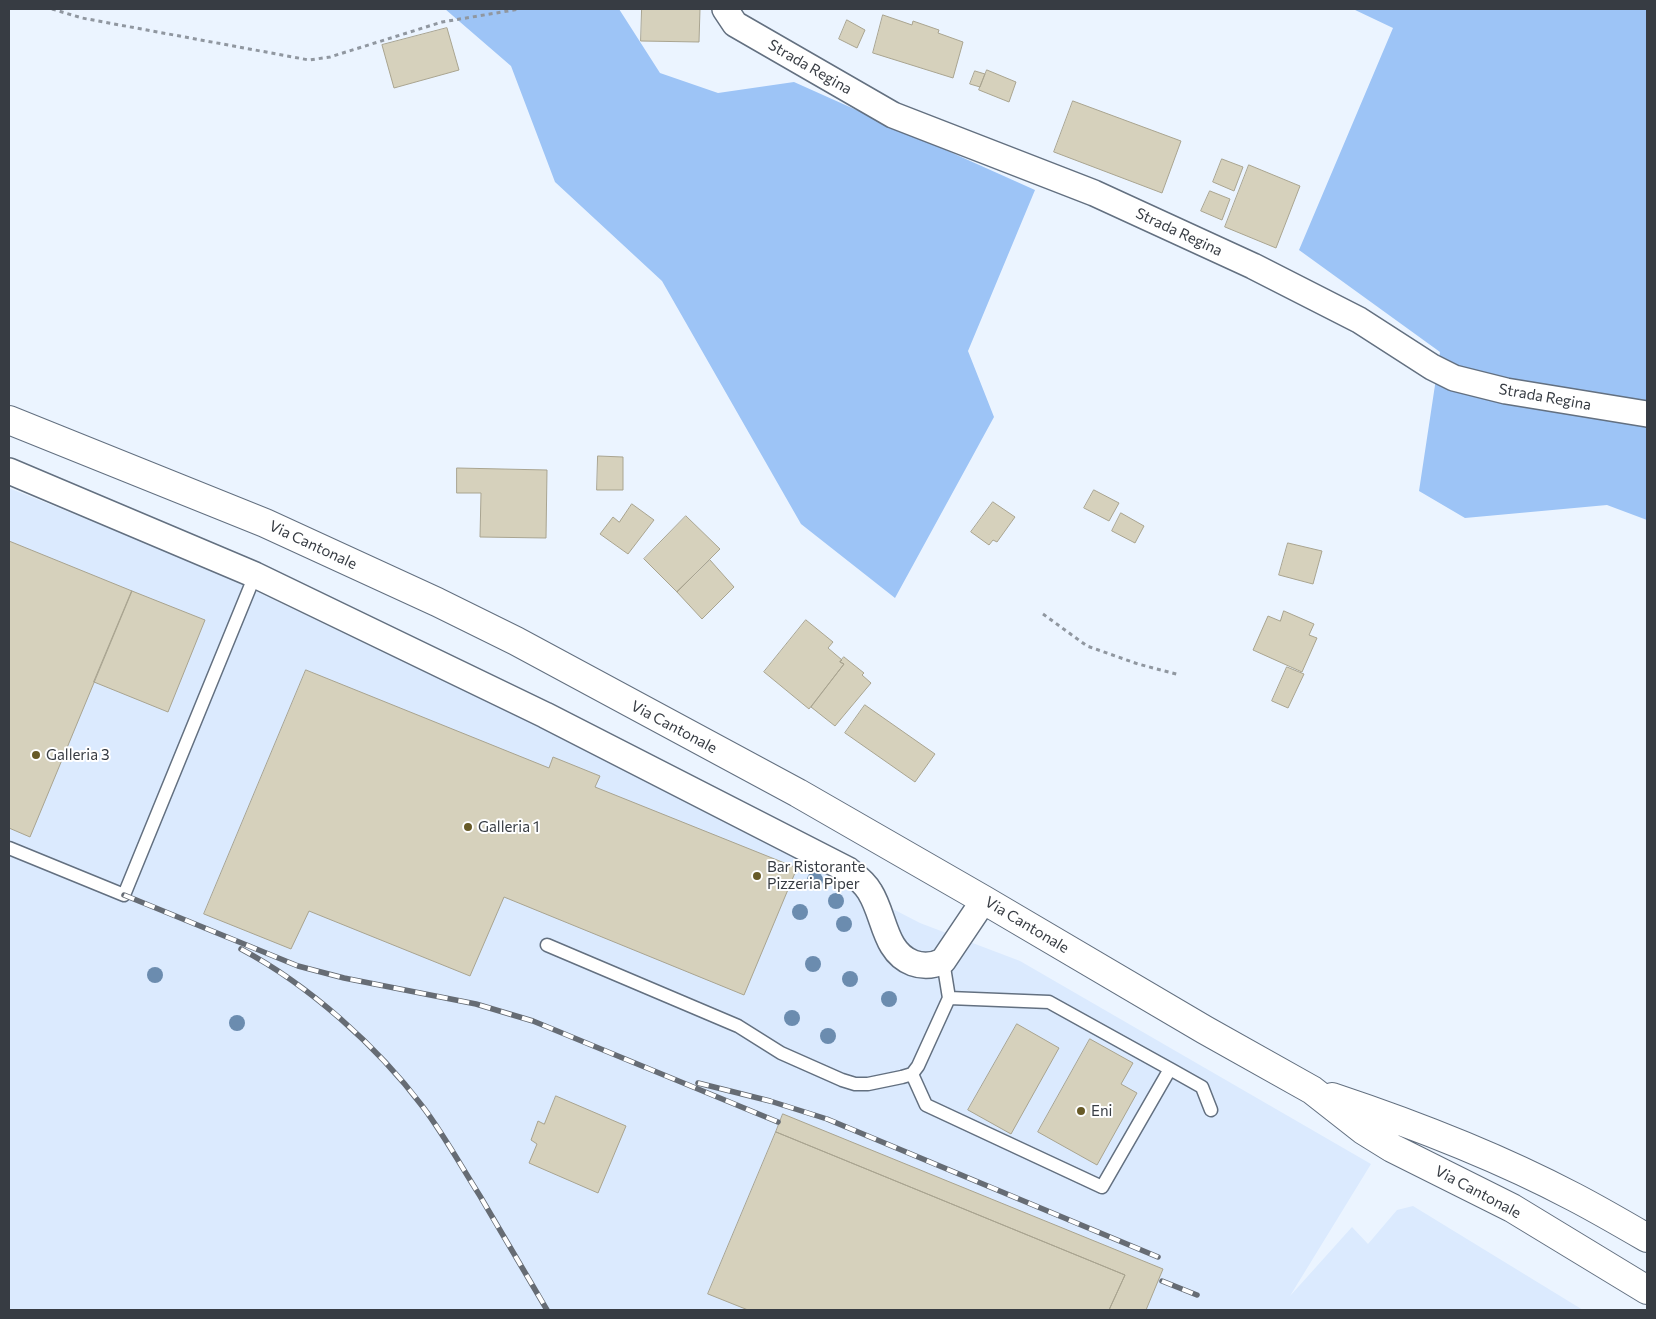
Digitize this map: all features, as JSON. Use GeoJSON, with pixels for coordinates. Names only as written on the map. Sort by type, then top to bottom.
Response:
{"type":"FeatureCollection","features":[{"type":"Feature","properties":{"kind":"main road","name":"Via Cantonale"},"geometry":{"type":"LineString","coordinates":[[9,420],[265,523],[478,621],[798,793],[1205,1030],[1312,1090],[1363,1130],[1392,1148],[1512,1208],[1647,1290]]}},
{"type":"Feature","properties":{"kind":"main road","name":"Via Cantonale"},"geometry":{"type":"LineString","coordinates":[[1312,1090],[1407,1123],[1496,1160],[1573,1196],[1647,1238]]}},
{"type":"Feature","properties":{"kind":"street","name":"Strada Regina"},"geometry":{"type":"LineString","coordinates":[[725,9],[735,24],[893,115],[1094,193],[1254,266],[1359,320],[1432,367],[1454,378],[1506,391],[1647,414]]}},
{"type":"Feature","properties":{"kind":"street"},"geometry":{"type":"LineString","coordinates":[[9,471],[255,575],[545,715],[848,870],[859,878],[869,890],[877,904],[890,941],[900,956],[907,961],[925,966],[943,960],[984,900]]}},
{"type":"Feature","properties":{"kind":"lane"},"geometry":{"type":"LineString","coordinates":[[9,848],[124,895],[255,575]]}},
{"type":"Feature","properties":{"kind":"lane"},"geometry":{"type":"LineString","coordinates":[[547,945],[738,1026],[781,1053],[855,1084],[868,1084],[902,1078],[912,1074],[918,1066],[949,998],[943,960]]}},
{"type":"Feature","properties":{"kind":"lane"},"geometry":{"type":"LineString","coordinates":[[949,998],[1049,1002],[1202,1087],[1210,1110]]}},
{"type":"Feature","properties":{"kind":"lane"},"geometry":{"type":"LineString","coordinates":[[912,1074],[926,1106],[1102,1187],[1170,1069]]}},
{"type":"Feature","properties":{"kind":"path"},"geometry":{"type":"LineString","coordinates":[[52,9],[82,18],[309,60],[330,57],[442,22],[520,9]]}},
{"type":"Feature","properties":{"kind":"path"},"geometry":{"type":"LineString","coordinates":[[1043,614],[1087,646],[1138,664],[1180,675]]}},
{"type":"Feature","properties":{"kind":"shaded area"},"geometry":{"type":"Polygon","coordinates":[[[445,9],[619,9],[660,73],[718,93],[794,82],[1035,190],[968,351],[994,417],[895,598],[801,524],[662,281],[555,182],[511,66],[445,9]]]}},
{"type":"Feature","properties":{"kind":"shaded area"},"geometry":{"type":"Polygon","coordinates":[[[1353,9],[1647,9],[1647,520],[1607,505],[1465,518],[1419,491],[1440,352],[1299,250],[1393,28],[1353,9]]]}},
{"type":"Feature","properties":{"kind":"shaded area"},"geometry":{"type":"Polygon","coordinates":[[[9,488],[201,565],[538,726],[920,923],[1020,961],[1371,1164],[1290,1296],[1352,1227],[1368,1244],[1397,1210],[1413,1206],[1583,1310],[9,1310],[9,488]]]}},
{"type":"Feature","properties":{"kind":"building"},"geometry":{"type":"Polygon","coordinates":[[[642,9],[700,9],[699,42],[641,41],[642,9]]]}},
{"type":"Feature","properties":{"kind":"building"},"geometry":{"type":"Polygon","coordinates":[[[883,15],[912,25],[913,21],[939,30],[938,33],[963,42],[953,78],[873,53],[883,15]]]}},
{"type":"Feature","properties":{"kind":"building"},"geometry":{"type":"Polygon","coordinates":[[[847,20],[865,30],[857,48],[839,39],[847,20]]]}},
{"type":"Feature","properties":{"kind":"building"},"geometry":{"type":"Polygon","coordinates":[[[447,28],[459,70],[394,88],[382,45],[447,28]]]}},
{"type":"Feature","properties":{"kind":"building"},"geometry":{"type":"Polygon","coordinates":[[[987,70],[1016,82],[1009,102],[979,90],[987,70]]]}},
{"type":"Feature","properties":{"kind":"building"},"geometry":{"type":"Polygon","coordinates":[[[975,71],[985,74],[980,87],[970,84],[975,71]]]}},
{"type":"Feature","properties":{"kind":"building"},"geometry":{"type":"Polygon","coordinates":[[[1073,101],[1181,141],[1162,193],[1054,152],[1073,101]]]}},
{"type":"Feature","properties":{"kind":"building"},"geometry":{"type":"Polygon","coordinates":[[[1222,159],[1243,167],[1234,191],[1213,182],[1222,159]]]}},
{"type":"Feature","properties":{"kind":"building"},"geometry":{"type":"Polygon","coordinates":[[[1249,165],[1300,186],[1276,248],[1225,227],[1249,165]]]}},
{"type":"Feature","properties":{"kind":"building"},"geometry":{"type":"Polygon","coordinates":[[[1210,191],[1230,199],[1222,220],[1201,211],[1210,191]]]}},
{"type":"Feature","properties":{"kind":"building"},"geometry":{"type":"Polygon","coordinates":[[[598,456],[623,457],[623,490],[597,490],[598,456]]]}},
{"type":"Feature","properties":{"kind":"building"},"geometry":{"type":"Polygon","coordinates":[[[457,468],[547,470],[546,538],[480,537],[481,493],[457,493],[457,468]]]}},
{"type":"Feature","properties":{"kind":"building"},"geometry":{"type":"Polygon","coordinates":[[[1094,490],[1119,503],[1109,521],[1084,508],[1094,490]]]}},
{"type":"Feature","properties":{"kind":"building"},"geometry":{"type":"Polygon","coordinates":[[[993,502],[1015,517],[997,542],[993,540],[989,545],[971,532],[993,502]]]}},
{"type":"Feature","properties":{"kind":"building"},"geometry":{"type":"Polygon","coordinates":[[[632,504],[654,520],[628,554],[600,534],[613,517],[619,522],[632,504]]]}},
{"type":"Feature","properties":{"kind":"building"},"geometry":{"type":"Polygon","coordinates":[[[1121,513],[1144,526],[1135,543],[1112,531],[1121,513]]]}},
{"type":"Feature","properties":{"kind":"building"},"geometry":{"type":"Polygon","coordinates":[[[686,516],[720,549],[677,592],[644,559],[686,516]]]}},
{"type":"Feature","properties":{"kind":"building","name":"Galleria 3"},"geometry":{"type":"Polygon","coordinates":[[[9,541],[132,591],[30,837],[9,828],[9,541]]]}},
{"type":"Feature","properties":{"kind":"building"},"geometry":{"type":"Polygon","coordinates":[[[1288,543],[1322,551],[1313,584],[1279,575],[1288,543]]]}},
{"type":"Feature","properties":{"kind":"building"},"geometry":{"type":"Polygon","coordinates":[[[710,560],[734,587],[702,619],[677,592],[710,560]]]}},
{"type":"Feature","properties":{"kind":"building"},"geometry":{"type":"Polygon","coordinates":[[[132,591],[205,620],[168,712],[94,682],[132,591]]]}},
{"type":"Feature","properties":{"kind":"building"},"geometry":{"type":"Polygon","coordinates":[[[1284,611],[1314,624],[1309,635],[1317,638],[1302,672],[1253,650],[1268,616],[1280,621],[1284,611]]]}},
{"type":"Feature","properties":{"kind":"building"},"geometry":{"type":"Polygon","coordinates":[[[806,620],[833,642],[828,648],[844,664],[809,709],[764,672],[806,620]]]}},
{"type":"Feature","properties":{"kind":"building"},"geometry":{"type":"Polygon","coordinates":[[[844,657],[864,673],[862,675],[871,683],[835,726],[811,707],[844,664],[840,662],[844,657]]]}},
{"type":"Feature","properties":{"kind":"building"},"geometry":{"type":"Polygon","coordinates":[[[1287,667],[1304,674],[1288,708],[1272,701],[1287,667]]]}},
{"type":"Feature","properties":{"kind":"building","name":"Galleria 1"},"geometry":{"type":"Polygon","coordinates":[[[306,670],[549,768],[553,757],[600,776],[595,787],[797,868],[744,995],[504,897],[470,976],[309,911],[291,949],[204,914],[306,670]]]}},
{"type":"Feature","properties":{"kind":"building"},"geometry":{"type":"Polygon","coordinates":[[[865,705],[935,754],[915,782],[845,733],[865,705]]]}},
{"type":"Feature","properties":{"kind":"building"},"geometry":{"type":"Polygon","coordinates":[[[1017,1024],[1059,1048],[1011,1134],[968,1110],[1017,1024]]]}},
{"type":"Feature","properties":{"kind":"building"},"geometry":{"type":"Polygon","coordinates":[[[1090,1039],[1133,1063],[1121,1084],[1137,1093],[1097,1165],[1038,1132],[1090,1039]]]}},
{"type":"Feature","properties":{"kind":"building"},"geometry":{"type":"Polygon","coordinates":[[[556,1096],[626,1126],[598,1193],[529,1163],[537,1144],[531,1140],[538,1121],[544,1124],[556,1096]]]}},
{"type":"Feature","properties":{"kind":"building"},"geometry":{"type":"Polygon","coordinates":[[[783,1114],[1163,1269],[1146,1310],[1109,1310],[1125,1275],[776,1132],[783,1114]]]}},
{"type":"Feature","properties":{"kind":"building"},"geometry":{"type":"Polygon","coordinates":[[[776,1132],[1125,1275],[1109,1310],[748,1310],[708,1294],[776,1132]]]}},
{"type":"Feature","properties":{"kind":"railway"},"geometry":{"type":"LineString","coordinates":[[124,895],[298,966],[344,978],[476,1004],[533,1021],[778,1122]]}},
{"type":"Feature","properties":{"kind":"railway"},"geometry":{"type":"LineString","coordinates":[[241,949],[292,980],[316,999],[363,1040],[405,1084],[445,1140],[547,1310]]}},
{"type":"Feature","properties":{"kind":"railway"},"geometry":{"type":"LineString","coordinates":[[698,1083],[770,1101],[827,1119],[1158,1257]]}},
{"type":"Feature","properties":{"kind":"railway"},"geometry":{"type":"LineString","coordinates":[[1162,1281],[1197,1295]]}},
{"type":"Feature","properties":{"kind":"place","name":"Galleria 3"},"geometry":{"type":"Point","coordinates":[36,755]}},
{"type":"Feature","properties":{"kind":"place","name":"Galleria 1"},"geometry":{"type":"Point","coordinates":[468,827]}},
{"type":"Feature","properties":{"kind":"place","name":"Bar Ristorante Pizzeria Piper"},"geometry":{"type":"Point","coordinates":[757,876]}},
{"type":"Feature","properties":{"kind":"place","name":"Eni"},"geometry":{"type":"Point","coordinates":[1081,1111]}}]}
